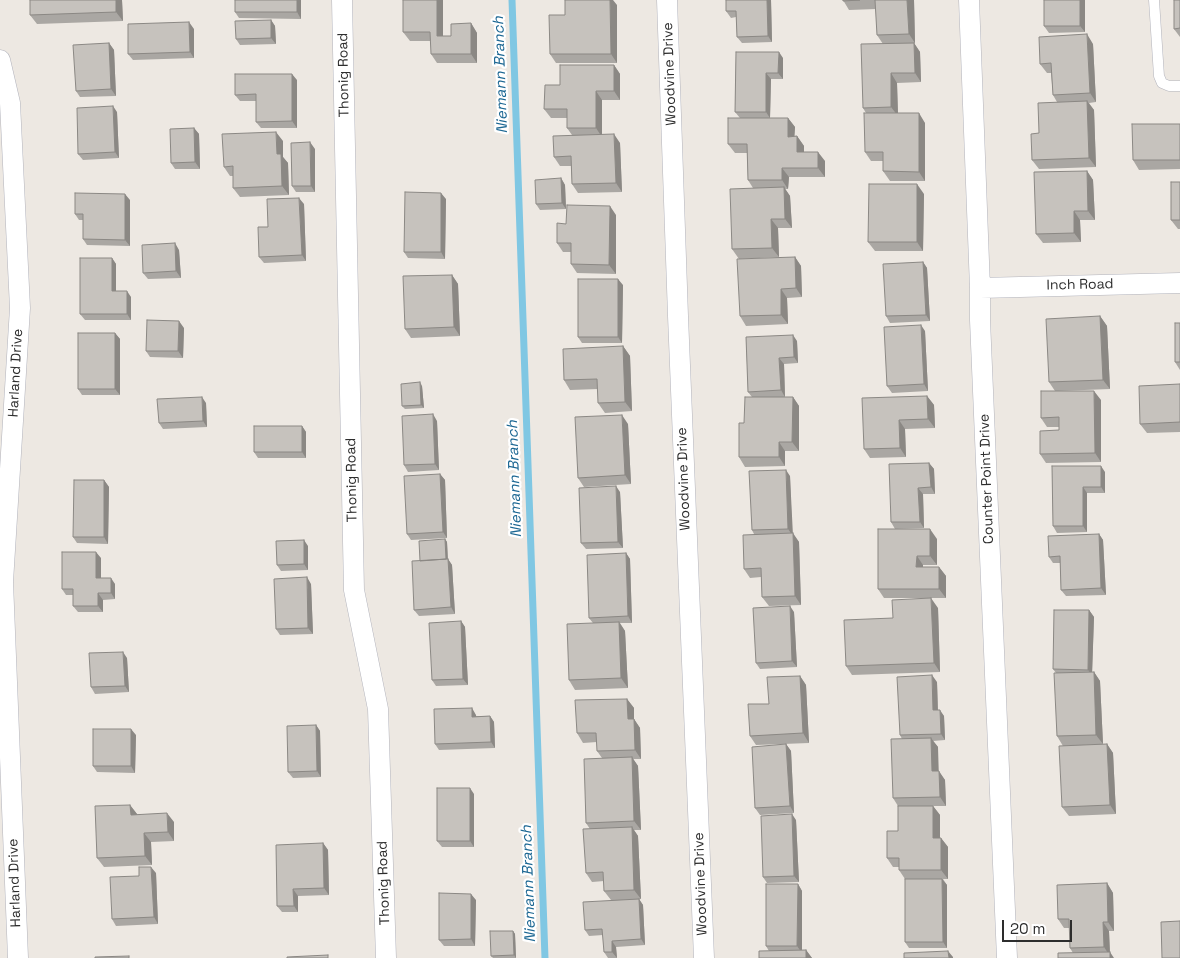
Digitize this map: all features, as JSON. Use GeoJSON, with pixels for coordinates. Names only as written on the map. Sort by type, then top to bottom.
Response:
{"type":"FeatureCollection","features":[{"type":"Feature","properties":{"kind":"street","name":"Thonig Road"},"geometry":{"type":"LineString","coordinates":[[342,0],[354,590],[378,709],[386,958]]}},
{"type":"Feature","properties":{"kind":"street","name":"Woodvine Drive"},"geometry":{"type":"LineString","coordinates":[[667,0],[678,326],[704,958]]}},
{"type":"Feature","properties":{"kind":"street","name":"Counter Point Drive"},"geometry":{"type":"LineString","coordinates":[[969,0],[980,288],[980,340],[1007,958]]}},
{"type":"Feature","properties":{"kind":"street","name":"Harland Drive"},"geometry":{"type":"LineString","coordinates":[[0,60],[10,103],[20,308],[2,582],[18,958]]}},
{"type":"Feature","properties":{"kind":"street","name":"Inch Road"},"geometry":{"type":"LineString","coordinates":[[980,288],[1180,282]]}},
{"type":"Feature","properties":{"kind":"lane"},"geometry":{"type":"LineString","coordinates":[[1154,0],[1159,76],[1162,83],[1169,86],[1180,86]]}},
{"type":"Feature","properties":{"kind":"building"},"geometry":{"type":"Polygon","coordinates":[[[30,0],[116,0],[116,12],[30,15],[30,0]]]}},
{"type":"Feature","properties":{"kind":"building"},"geometry":{"type":"Polygon","coordinates":[[[235,0],[297,0],[297,12],[235,12],[235,0]]]}},
{"type":"Feature","properties":{"kind":"building"},"geometry":{"type":"Polygon","coordinates":[[[403,0],[437,0],[437,36],[451,36],[451,24],[471,23],[471,54],[431,54],[430,32],[403,32],[403,0]]]}},
{"type":"Feature","properties":{"kind":"building"},"geometry":{"type":"Polygon","coordinates":[[[565,0],[610,0],[611,54],[550,54],[549,15],[565,15],[565,0]]]}},
{"type":"Feature","properties":{"kind":"building"},"geometry":{"type":"Polygon","coordinates":[[[726,0],[767,0],[768,36],[737,37],[736,11],[726,11],[726,0]]]}},
{"type":"Feature","properties":{"kind":"building"},"geometry":{"type":"Polygon","coordinates":[[[875,0],[907,0],[909,34],[877,35],[875,0]]]}},
{"type":"Feature","properties":{"kind":"building"},"geometry":{"type":"Polygon","coordinates":[[[1044,0],[1080,0],[1080,26],[1044,26],[1044,0]]]}},
{"type":"Feature","properties":{"kind":"building"},"geometry":{"type":"Polygon","coordinates":[[[1174,0],[1180,0],[1180,28],[1174,29],[1174,0]]]}},
{"type":"Feature","properties":{"kind":"building"},"geometry":{"type":"Polygon","coordinates":[[[271,20],[271,38],[236,39],[235,21],[271,20]]]}},
{"type":"Feature","properties":{"kind":"building"},"geometry":{"type":"Polygon","coordinates":[[[189,22],[190,52],[128,54],[128,24],[189,22]]]}},
{"type":"Feature","properties":{"kind":"building"},"geometry":{"type":"Polygon","coordinates":[[[1087,34],[1090,93],[1053,95],[1051,63],[1040,64],[1039,37],[1087,34]]]}},
{"type":"Feature","properties":{"kind":"building"},"geometry":{"type":"Polygon","coordinates":[[[109,43],[111,89],[76,91],[73,45],[109,43]]]}},
{"type":"Feature","properties":{"kind":"building"},"geometry":{"type":"Polygon","coordinates":[[[914,43],[915,73],[891,73],[891,107],[863,108],[861,44],[914,43]]]}},
{"type":"Feature","properties":{"kind":"building"},"geometry":{"type":"Polygon","coordinates":[[[736,52],[779,52],[778,73],[766,73],[766,112],[735,112],[736,52]]]}},
{"type":"Feature","properties":{"kind":"building"},"geometry":{"type":"Polygon","coordinates":[[[560,65],[614,65],[614,91],[596,91],[596,128],[567,128],[567,109],[544,109],[545,85],[560,85],[560,65]]]}},
{"type":"Feature","properties":{"kind":"building"},"geometry":{"type":"Polygon","coordinates":[[[235,74],[292,74],[292,121],[256,122],[256,94],[235,95],[235,74]]]}},
{"type":"Feature","properties":{"kind":"building"},"geometry":{"type":"Polygon","coordinates":[[[1087,101],[1089,158],[1032,160],[1031,134],[1039,133],[1038,103],[1087,101]]]}},
{"type":"Feature","properties":{"kind":"building"},"geometry":{"type":"Polygon","coordinates":[[[113,106],[115,152],[78,154],[77,108],[113,106]]]}},
{"type":"Feature","properties":{"kind":"building"},"geometry":{"type":"Polygon","coordinates":[[[864,113],[919,113],[919,172],[883,171],[883,152],[865,152],[864,113]]]}},
{"type":"Feature","properties":{"kind":"building"},"geometry":{"type":"Polygon","coordinates":[[[728,118],[788,118],[788,137],[797,136],[797,152],[818,152],[818,168],[782,168],[782,180],[748,180],[747,144],[728,144],[728,118]]]}},
{"type":"Feature","properties":{"kind":"building"},"geometry":{"type":"Polygon","coordinates":[[[1132,124],[1180,124],[1180,160],[1133,160],[1132,124]]]}},
{"type":"Feature","properties":{"kind":"building"},"geometry":{"type":"Polygon","coordinates":[[[194,128],[195,162],[171,163],[170,129],[194,128]]]}},
{"type":"Feature","properties":{"kind":"building"},"geometry":{"type":"Polygon","coordinates":[[[276,132],[277,154],[281,154],[282,186],[233,188],[233,166],[224,167],[222,134],[276,132]]]}},
{"type":"Feature","properties":{"kind":"building"},"geometry":{"type":"Polygon","coordinates":[[[614,134],[616,183],[572,184],[571,156],[554,157],[553,136],[614,134]]]}},
{"type":"Feature","properties":{"kind":"building"},"geometry":{"type":"Polygon","coordinates":[[[310,142],[311,186],[292,186],[291,143],[310,142]]]}},
{"type":"Feature","properties":{"kind":"building"},"geometry":{"type":"Polygon","coordinates":[[[1087,171],[1088,211],[1074,211],[1074,233],[1036,234],[1034,172],[1087,171]]]}},
{"type":"Feature","properties":{"kind":"building"},"geometry":{"type":"Polygon","coordinates":[[[561,178],[562,203],[536,204],[535,180],[561,178]]]}},
{"type":"Feature","properties":{"kind":"building"},"geometry":{"type":"Polygon","coordinates":[[[1171,182],[1180,182],[1180,220],[1171,220],[1171,182]]]}},
{"type":"Feature","properties":{"kind":"building"},"geometry":{"type":"Polygon","coordinates":[[[869,184],[917,184],[917,242],[868,242],[869,184]]]}},
{"type":"Feature","properties":{"kind":"building"},"geometry":{"type":"Polygon","coordinates":[[[784,187],[785,219],[771,219],[772,248],[732,249],[730,189],[784,187]]]}},
{"type":"Feature","properties":{"kind":"building"},"geometry":{"type":"Polygon","coordinates":[[[405,192],[441,193],[441,252],[404,252],[405,192]]]}},
{"type":"Feature","properties":{"kind":"building"},"geometry":{"type":"Polygon","coordinates":[[[75,193],[125,194],[125,240],[83,239],[83,214],[75,214],[75,193]]]}},
{"type":"Feature","properties":{"kind":"building"},"geometry":{"type":"Polygon","coordinates":[[[299,198],[302,255],[259,257],[258,227],[268,227],[267,199],[299,198]]]}},
{"type":"Feature","properties":{"kind":"building"},"geometry":{"type":"Polygon","coordinates":[[[567,205],[610,206],[609,265],[571,264],[571,243],[557,243],[557,223],[566,224],[567,205]]]}},
{"type":"Feature","properties":{"kind":"building"},"geometry":{"type":"Polygon","coordinates":[[[175,243],[176,271],[143,273],[142,245],[175,243]]]}},
{"type":"Feature","properties":{"kind":"building"},"geometry":{"type":"Polygon","coordinates":[[[795,257],[796,288],[781,289],[781,315],[740,316],[737,259],[795,257]]]}},
{"type":"Feature","properties":{"kind":"building"},"geometry":{"type":"Polygon","coordinates":[[[80,258],[112,258],[112,291],[127,291],[127,314],[80,314],[80,258]]]}},
{"type":"Feature","properties":{"kind":"building"},"geometry":{"type":"Polygon","coordinates":[[[923,262],[926,315],[886,316],[883,264],[923,262]]]}},
{"type":"Feature","properties":{"kind":"building"},"geometry":{"type":"Polygon","coordinates":[[[452,275],[454,327],[405,329],[403,276],[452,275]]]}},
{"type":"Feature","properties":{"kind":"building"},"geometry":{"type":"Polygon","coordinates":[[[578,279],[618,279],[618,337],[578,337],[578,279]]]}},
{"type":"Feature","properties":{"kind":"building"},"geometry":{"type":"Polygon","coordinates":[[[1100,316],[1103,380],[1049,382],[1046,319],[1100,316]]]}},
{"type":"Feature","properties":{"kind":"building"},"geometry":{"type":"Polygon","coordinates":[[[147,320],[179,321],[178,351],[146,351],[147,320]]]}},
{"type":"Feature","properties":{"kind":"building"},"geometry":{"type":"Polygon","coordinates":[[[1175,323],[1180,323],[1180,362],[1175,362],[1175,323]]]}},
{"type":"Feature","properties":{"kind":"building"},"geometry":{"type":"Polygon","coordinates":[[[921,325],[924,384],[887,386],[884,327],[921,325]]]}},
{"type":"Feature","properties":{"kind":"building"},"geometry":{"type":"Polygon","coordinates":[[[78,333],[115,333],[115,389],[78,389],[78,333]]]}},
{"type":"Feature","properties":{"kind":"building"},"geometry":{"type":"Polygon","coordinates":[[[793,335],[794,357],[779,358],[781,390],[748,392],[746,337],[793,335]]]}},
{"type":"Feature","properties":{"kind":"building"},"geometry":{"type":"Polygon","coordinates":[[[623,346],[625,402],[598,403],[597,379],[564,380],[563,349],[623,346]]]}},
{"type":"Feature","properties":{"kind":"building"},"geometry":{"type":"Polygon","coordinates":[[[420,382],[421,405],[402,406],[401,384],[420,382]]]}},
{"type":"Feature","properties":{"kind":"building"},"geometry":{"type":"Polygon","coordinates":[[[1180,384],[1180,422],[1140,424],[1139,386],[1180,384]]]}},
{"type":"Feature","properties":{"kind":"building"},"geometry":{"type":"Polygon","coordinates":[[[1041,391],[1094,391],[1095,453],[1040,454],[1040,431],[1059,430],[1059,417],[1041,418],[1041,391]]]}},
{"type":"Feature","properties":{"kind":"building"},"geometry":{"type":"Polygon","coordinates":[[[927,396],[928,419],[899,420],[900,448],[864,449],[862,398],[927,396]]]}},
{"type":"Feature","properties":{"kind":"building"},"geometry":{"type":"Polygon","coordinates":[[[202,397],[203,421],[159,423],[157,399],[202,397]]]}},
{"type":"Feature","properties":{"kind":"building"},"geometry":{"type":"Polygon","coordinates":[[[745,397],[793,397],[792,442],[779,442],[779,457],[739,457],[739,423],[744,423],[745,397]]]}},
{"type":"Feature","properties":{"kind":"building"},"geometry":{"type":"Polygon","coordinates":[[[433,414],[435,464],[404,465],[402,416],[433,414]]]}},
{"type":"Feature","properties":{"kind":"building"},"geometry":{"type":"Polygon","coordinates":[[[622,415],[625,475],[578,478],[575,417],[622,415]]]}},
{"type":"Feature","properties":{"kind":"building"},"geometry":{"type":"Polygon","coordinates":[[[254,426],[302,426],[302,452],[254,452],[254,426]]]}},
{"type":"Feature","properties":{"kind":"building"},"geometry":{"type":"Polygon","coordinates":[[[929,463],[931,487],[918,488],[920,522],[891,522],[889,464],[929,463]]]}},
{"type":"Feature","properties":{"kind":"building"},"geometry":{"type":"Polygon","coordinates":[[[1052,466],[1101,466],[1101,487],[1083,487],[1083,526],[1053,526],[1052,466]]]}},
{"type":"Feature","properties":{"kind":"building"},"geometry":{"type":"Polygon","coordinates":[[[786,470],[788,529],[752,530],[749,471],[786,470]]]}},
{"type":"Feature","properties":{"kind":"building"},"geometry":{"type":"Polygon","coordinates":[[[440,474],[443,532],[407,534],[404,476],[440,474]]]}},
{"type":"Feature","properties":{"kind":"building"},"geometry":{"type":"Polygon","coordinates":[[[74,480],[104,480],[104,537],[73,537],[74,480]]]}},
{"type":"Feature","properties":{"kind":"building"},"geometry":{"type":"Polygon","coordinates":[[[616,486],[618,542],[581,543],[579,488],[616,486]]]}},
{"type":"Feature","properties":{"kind":"building"},"geometry":{"type":"Polygon","coordinates":[[[878,529],[930,529],[930,556],[917,556],[916,567],[939,567],[939,589],[878,589],[878,529]]]}},
{"type":"Feature","properties":{"kind":"building"},"geometry":{"type":"Polygon","coordinates":[[[793,533],[795,596],[762,597],[761,568],[744,569],[743,535],[793,533]]]}},
{"type":"Feature","properties":{"kind":"building"},"geometry":{"type":"Polygon","coordinates":[[[1099,534],[1101,588],[1061,590],[1060,556],[1049,557],[1048,536],[1099,534]]]}},
{"type":"Feature","properties":{"kind":"building"},"geometry":{"type":"Polygon","coordinates":[[[445,539],[446,559],[420,561],[419,541],[445,539]]]}},
{"type":"Feature","properties":{"kind":"building"},"geometry":{"type":"Polygon","coordinates":[[[304,540],[304,564],[277,565],[276,541],[304,540]]]}},
{"type":"Feature","properties":{"kind":"building"},"geometry":{"type":"Polygon","coordinates":[[[62,552],[96,552],[96,578],[111,578],[111,593],[98,593],[98,606],[73,606],[73,589],[62,589],[62,552]]]}},
{"type":"Feature","properties":{"kind":"building"},"geometry":{"type":"Polygon","coordinates":[[[626,553],[628,616],[589,618],[587,555],[626,553]]]}},
{"type":"Feature","properties":{"kind":"building"},"geometry":{"type":"Polygon","coordinates":[[[448,559],[451,607],[414,610],[412,561],[448,559]]]}},
{"type":"Feature","properties":{"kind":"building"},"geometry":{"type":"Polygon","coordinates":[[[307,577],[308,628],[276,629],[274,579],[307,577]]]}},
{"type":"Feature","properties":{"kind":"building"},"geometry":{"type":"Polygon","coordinates":[[[931,598],[934,663],[846,666],[844,620],[893,618],[892,600],[931,598]]]}},
{"type":"Feature","properties":{"kind":"building"},"geometry":{"type":"Polygon","coordinates":[[[790,606],[792,661],[756,663],[753,608],[790,606]]]}},
{"type":"Feature","properties":{"kind":"building"},"geometry":{"type":"Polygon","coordinates":[[[1054,610],[1089,610],[1088,670],[1053,669],[1054,610]]]}},
{"type":"Feature","properties":{"kind":"building"},"geometry":{"type":"Polygon","coordinates":[[[461,621],[463,679],[432,680],[429,623],[461,621]]]}},
{"type":"Feature","properties":{"kind":"building"},"geometry":{"type":"Polygon","coordinates":[[[619,622],[621,678],[569,680],[567,624],[619,622]]]}},
{"type":"Feature","properties":{"kind":"building"},"geometry":{"type":"Polygon","coordinates":[[[123,652],[125,686],[91,687],[89,653],[123,652]]]}},
{"type":"Feature","properties":{"kind":"building"},"geometry":{"type":"Polygon","coordinates":[[[1094,672],[1096,735],[1057,736],[1054,673],[1094,672]]]}},
{"type":"Feature","properties":{"kind":"building"},"geometry":{"type":"Polygon","coordinates":[[[932,675],[933,710],[940,710],[941,734],[900,735],[897,677],[932,675]]]}},
{"type":"Feature","properties":{"kind":"building"},"geometry":{"type":"Polygon","coordinates":[[[800,676],[803,733],[750,736],[748,704],[769,704],[767,677],[800,676]]]}},
{"type":"Feature","properties":{"kind":"building"},"geometry":{"type":"Polygon","coordinates":[[[627,699],[628,719],[634,719],[635,750],[597,751],[596,733],[577,733],[575,700],[627,699]]]}},
{"type":"Feature","properties":{"kind":"building"},"geometry":{"type":"Polygon","coordinates":[[[472,708],[472,717],[490,716],[491,742],[435,744],[434,709],[472,708]]]}},
{"type":"Feature","properties":{"kind":"building"},"geometry":{"type":"Polygon","coordinates":[[[316,725],[317,771],[288,772],[287,726],[316,725]]]}},
{"type":"Feature","properties":{"kind":"building"},"geometry":{"type":"Polygon","coordinates":[[[93,729],[131,729],[131,766],[93,766],[93,729]]]}},
{"type":"Feature","properties":{"kind":"building"},"geometry":{"type":"Polygon","coordinates":[[[931,738],[932,771],[939,771],[940,797],[893,798],[891,739],[931,738]]]}},
{"type":"Feature","properties":{"kind":"building"},"geometry":{"type":"Polygon","coordinates":[[[786,744],[790,806],[755,808],[752,747],[786,744]]]}},
{"type":"Feature","properties":{"kind":"building"},"geometry":{"type":"Polygon","coordinates":[[[1107,744],[1110,805],[1062,807],[1059,746],[1107,744]]]}},
{"type":"Feature","properties":{"kind":"building"},"geometry":{"type":"Polygon","coordinates":[[[632,757],[634,821],[586,823],[584,759],[632,757]]]}},
{"type":"Feature","properties":{"kind":"building"},"geometry":{"type":"Polygon","coordinates":[[[437,788],[470,788],[470,841],[437,841],[437,788]]]}},
{"type":"Feature","properties":{"kind":"building"},"geometry":{"type":"Polygon","coordinates":[[[130,805],[131,815],[167,813],[168,832],[144,833],[145,856],[97,858],[95,806],[130,805]]]}},
{"type":"Feature","properties":{"kind":"building"},"geometry":{"type":"Polygon","coordinates":[[[898,806],[933,806],[933,838],[941,838],[941,870],[899,870],[899,858],[887,858],[887,831],[898,831],[898,806]]]}},
{"type":"Feature","properties":{"kind":"building"},"geometry":{"type":"Polygon","coordinates":[[[792,814],[794,876],[763,877],[761,816],[792,814]]]}},
{"type":"Feature","properties":{"kind":"building"},"geometry":{"type":"Polygon","coordinates":[[[632,827],[634,890],[604,891],[603,872],[586,873],[583,829],[632,827]]]}},
{"type":"Feature","properties":{"kind":"building"},"geometry":{"type":"Polygon","coordinates":[[[323,843],[324,888],[293,889],[294,906],[277,906],[276,845],[323,843]]]}},
{"type":"Feature","properties":{"kind":"building"},"geometry":{"type":"Polygon","coordinates":[[[139,867],[151,867],[154,917],[112,919],[110,877],[139,876],[139,867]]]}},
{"type":"Feature","properties":{"kind":"building"},"geometry":{"type":"Polygon","coordinates":[[[905,879],[942,879],[943,942],[905,942],[905,879]]]}},
{"type":"Feature","properties":{"kind":"building"},"geometry":{"type":"Polygon","coordinates":[[[1107,883],[1108,922],[1103,922],[1104,947],[1070,948],[1069,919],[1058,919],[1057,885],[1107,883]]]}},
{"type":"Feature","properties":{"kind":"building"},"geometry":{"type":"Polygon","coordinates":[[[766,884],[798,884],[797,946],[766,946],[766,884]]]}},
{"type":"Feature","properties":{"kind":"building"},"geometry":{"type":"Polygon","coordinates":[[[439,893],[471,894],[471,939],[439,940],[439,893]]]}},
{"type":"Feature","properties":{"kind":"building"},"geometry":{"type":"Polygon","coordinates":[[[639,899],[641,939],[612,941],[612,952],[604,952],[602,929],[585,930],[583,902],[639,899]]]}},
{"type":"Feature","properties":{"kind":"building"},"geometry":{"type":"Polygon","coordinates":[[[1180,921],[1180,958],[1162,958],[1161,922],[1180,921]]]}},
{"type":"Feature","properties":{"kind":"building"},"geometry":{"type":"Polygon","coordinates":[[[490,931],[513,931],[514,955],[491,956],[490,931]]]}},
{"type":"Feature","properties":{"kind":"building"},"geometry":{"type":"Polygon","coordinates":[[[806,950],[806,958],[759,958],[759,951],[806,950]]]}},
{"type":"Feature","properties":{"kind":"building"},"geometry":{"type":"Polygon","coordinates":[[[948,951],[949,958],[904,958],[904,953],[948,951]]]}},
{"type":"Feature","properties":{"kind":"building"},"geometry":{"type":"Polygon","coordinates":[[[1110,952],[1110,958],[1058,958],[1058,953],[1110,952]]]}},
{"type":"Feature","properties":{"kind":"building"},"geometry":{"type":"Polygon","coordinates":[[[328,955],[328,958],[287,958],[287,957],[328,955]]]}},
{"type":"Feature","properties":{"kind":"building"},"geometry":{"type":"Polygon","coordinates":[[[129,956],[129,958],[95,958],[95,957],[129,956]]]}},
{"type":"Feature","properties":{"kind":"waterway","name":"Niemann Branch"},"geometry":{"type":"LineString","coordinates":[[512,0],[545,958]]}}]}
